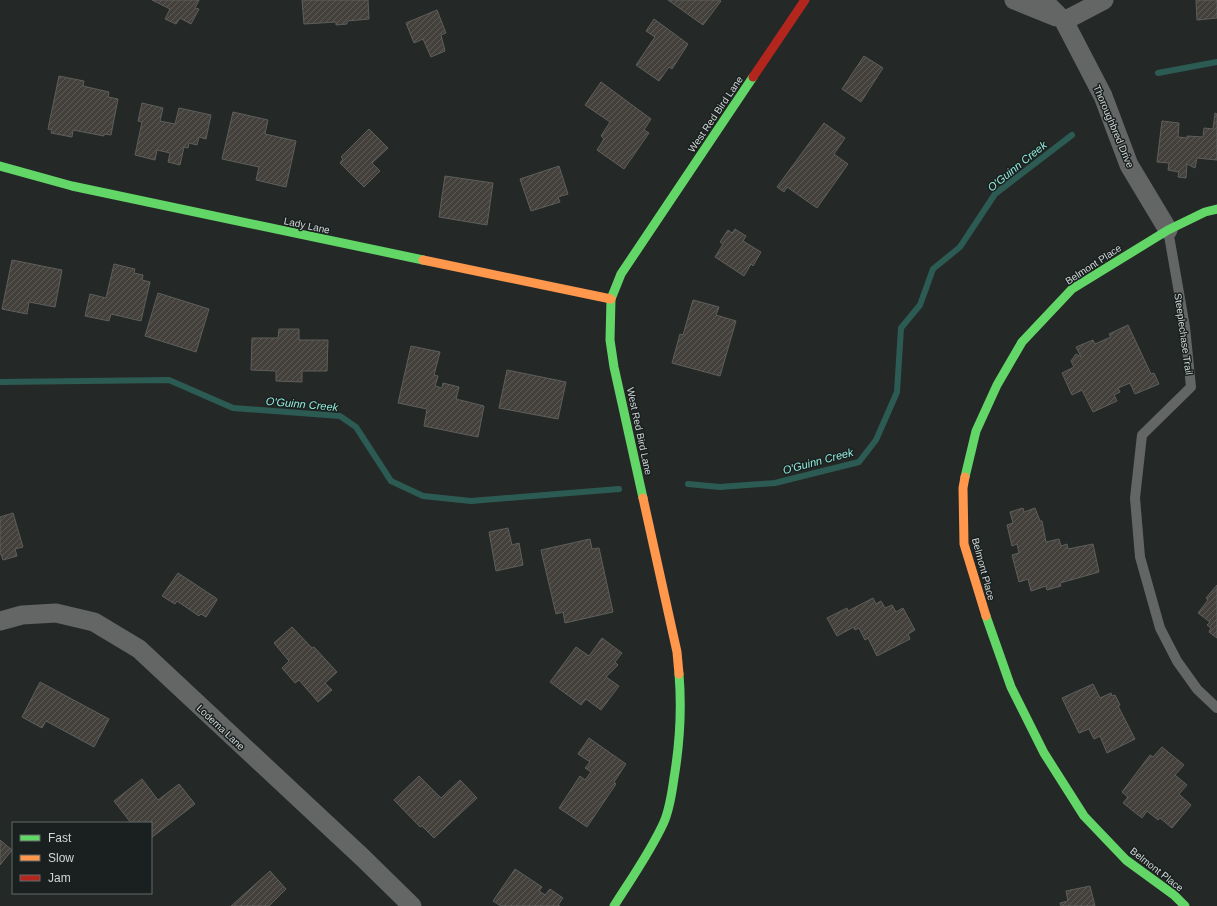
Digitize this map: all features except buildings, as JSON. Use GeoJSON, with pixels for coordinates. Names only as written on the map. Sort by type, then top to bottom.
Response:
{"type":"FeatureCollection","features":[{"type":"Feature","properties":{"kind":"street","name":"West Red Bird Lane"},"geometry":{"type":"LineString","coordinates":[[614,906],[652,844],[664,821],[672,793],[679,749],[681,703],[677,652],[614,367],[610,340],[611,299],[621,274],[637,249],[805,0]]}},
{"type":"Feature","properties":{"kind":"street"},"geometry":{"type":"LineString","coordinates":[[1014,0],[1064,21],[1104,0]]}},
{"type":"Feature","properties":{"kind":"street","name":"Thoroughbred Drive"},"geometry":{"type":"LineString","coordinates":[[1043,0],[1064,21],[1103,96],[1129,165],[1168,230]]}},
{"type":"Feature","properties":{"kind":"street","name":"Lady Lane"},"geometry":{"type":"LineString","coordinates":[[0,166],[72,186],[611,299]]}},
{"type":"Feature","properties":{"kind":"street","name":"Belmont Place"},"geometry":{"type":"LineString","coordinates":[[1185,906],[1174,895],[1126,860],[1084,816],[1044,753],[1011,687],[983,608],[964,544],[963,488],[976,431],[997,385],[1022,342],[1072,289],[1168,230],[1205,212],[1217,209]]}},
{"type":"Feature","properties":{"kind":"street","name":"Lodema Lane"},"geometry":{"type":"LineString","coordinates":[[0,621],[22,615],[56,613],[94,622],[139,649],[363,858],[412,906]]}},
{"type":"Feature","properties":{"kind":"lane","name":"Steeplechase Trail"},"geometry":{"type":"LineString","coordinates":[[1168,230],[1185,327],[1191,387],[1142,435],[1135,498],[1140,557],[1160,628],[1177,661],[1196,688],[1217,708]]}},
{"type":"Feature","properties":{"kind":"waterway","name":"O'Guinn Creek"},"geometry":{"type":"LineString","coordinates":[[1158,73],[1217,62]]}},
{"type":"Feature","properties":{"kind":"waterway","name":"O'Guinn Creek"},"geometry":{"type":"LineString","coordinates":[[688,484],[720,487],[775,483],[859,462],[876,440],[897,392],[901,328],[920,305],[933,269],[960,247],[995,194],[1072,135]]}},
{"type":"Feature","properties":{"kind":"waterway","name":"O'Guinn Creek"},"geometry":{"type":"LineString","coordinates":[[0,382],[169,380],[233,408],[340,416],[356,427],[391,481],[423,496],[471,501],[619,489]]}},
{"type":"Feature","properties":{"kind":"traffic: fast"},"geometry":{"type":"LineString","coordinates":[[643,498],[614,367],[610,340],[611,299],[621,274],[753,77]]}},
{"type":"Feature","properties":{"kind":"traffic: fast"},"geometry":{"type":"LineString","coordinates":[[0,166],[72,186],[423,260]]}},
{"type":"Feature","properties":{"kind":"traffic: fast"},"geometry":{"type":"LineString","coordinates":[[965,477],[976,431],[997,385],[1022,342],[1072,289],[1168,230],[1205,212],[1217,209]]}},
{"type":"Feature","properties":{"kind":"traffic: fast"},"geometry":{"type":"LineString","coordinates":[[986,616],[1011,687],[1044,753],[1084,816],[1126,860],[1174,895],[1185,906]]}},
{"type":"Feature","properties":{"kind":"traffic: fast"},"geometry":{"type":"LineString","coordinates":[[614,906],[653,844],[668,811],[679,739],[679,674]]}},
{"type":"Feature","properties":{"kind":"traffic: slow"},"geometry":{"type":"LineString","coordinates":[[423,260],[611,299]]}},
{"type":"Feature","properties":{"kind":"traffic: slow"},"geometry":{"type":"LineString","coordinates":[[965,477],[963,488],[964,544],[986,616]]}},
{"type":"Feature","properties":{"kind":"traffic: slow"},"geometry":{"type":"LineString","coordinates":[[643,498],[677,652],[679,674]]}},
{"type":"Feature","properties":{"kind":"traffic: jam"},"geometry":{"type":"LineString","coordinates":[[753,77],[805,0]]}}]}
